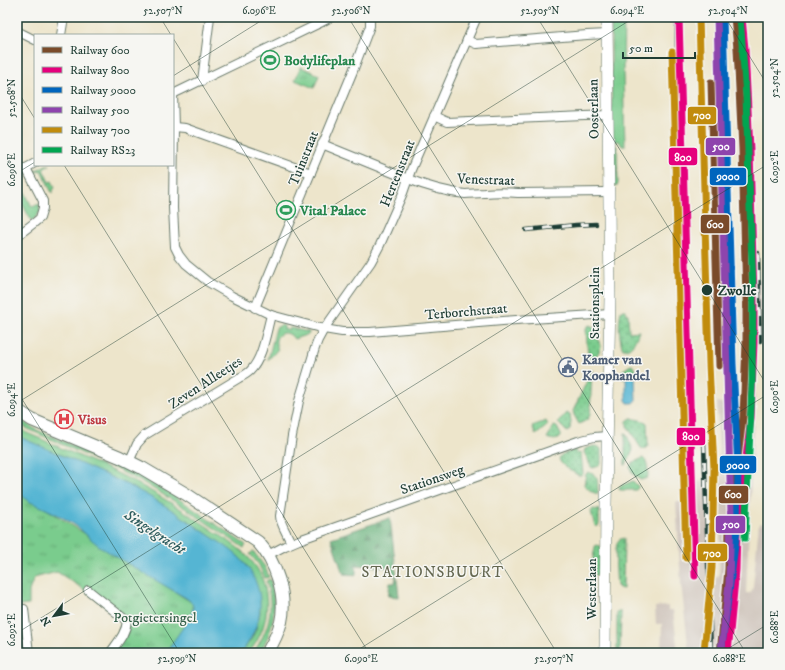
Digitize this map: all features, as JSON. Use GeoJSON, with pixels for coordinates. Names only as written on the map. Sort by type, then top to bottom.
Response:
{"type":"FeatureCollection","features":[{"type":"Feature","properties":{"kind":"main road"},"geometry":{"type":"LineString","coordinates":[[17,410],[32,420],[146,470],[254,538],[262,546],[275,569],[282,607],[281,623],[267,653]]}},
{"type":"Feature","properties":{"kind":"street"},"geometry":{"type":"LineString","coordinates":[[61,34],[64,17]]}},
{"type":"Feature","properties":{"kind":"street"},"geometry":{"type":"LineString","coordinates":[[202,81],[210,17]]}},
{"type":"Feature","properties":{"kind":"street"},"geometry":{"type":"LineString","coordinates":[[174,94],[331,17]]}},
{"type":"Feature","properties":{"kind":"street","name":"Tuinstraat"},"geometry":{"type":"LineString","coordinates":[[256,308],[353,71],[370,26],[370,17]]}},
{"type":"Feature","properties":{"kind":"street","name":"Hertenstraat"},"geometry":{"type":"LineString","coordinates":[[291,543],[280,519],[289,450],[299,401],[315,348],[324,329],[372,262],[403,193],[411,170],[477,17]]}},
{"type":"Feature","properties":{"kind":"street","name":"Oosterlaan"},"geometry":{"type":"LineString","coordinates":[[607,17],[609,196]]}},
{"type":"Feature","properties":{"kind":"street"},"geometry":{"type":"LineString","coordinates":[[17,31],[34,40]]}},
{"type":"Feature","properties":{"kind":"street"},"geometry":{"type":"LineString","coordinates":[[467,40],[476,44],[607,34]]}},
{"type":"Feature","properties":{"kind":"street"},"geometry":{"type":"LineString","coordinates":[[434,116],[447,122],[608,115]]}},
{"type":"Feature","properties":{"kind":"street"},"geometry":{"type":"LineString","coordinates":[[174,127],[185,128],[311,173]]}},
{"type":"Feature","properties":{"kind":"street","name":"Venestraat"},"geometry":{"type":"LineString","coordinates":[[322,144],[433,188],[464,194],[508,192],[609,196]]}},
{"type":"Feature","properties":{"kind":"street"},"geometry":{"type":"LineString","coordinates":[[17,173],[34,164]]}},
{"type":"Feature","properties":{"kind":"street"},"geometry":{"type":"LineString","coordinates":[[174,166],[173,208],[175,247],[186,264],[208,282],[256,308],[271,315],[324,329]]}},
{"type":"Feature","properties":{"kind":"street"},"geometry":{"type":"LineString","coordinates":[[17,236],[40,218],[44,208],[43,201],[26,168]]}},
{"type":"Feature","properties":{"kind":"street","name":"Stationsplein"},"geometry":{"type":"LineString","coordinates":[[606,526],[610,314],[609,196]]}},
{"type":"Feature","properties":{"kind":"street","name":"Terborchstraat"},"geometry":{"type":"LineString","coordinates":[[324,329],[342,332],[370,332],[610,314]]}},
{"type":"Feature","properties":{"kind":"street","name":"Zeven Alleetjes"},"geometry":{"type":"LineString","coordinates":[[129,462],[139,441],[145,435],[250,370],[261,354],[271,315]]}},
{"type":"Feature","properties":{"kind":"street","name":"Stationsweg"},"geometry":{"type":"LineString","coordinates":[[268,555],[291,543],[578,441],[594,437],[607,436]]}},
{"type":"Feature","properties":{"kind":"street","name":"Westerlaan"},"geometry":{"type":"LineString","coordinates":[[605,653],[606,526]]}},
{"type":"Feature","properties":{"kind":"street"},"geometry":{"type":"LineString","coordinates":[[88,590],[127,621],[124,632],[110,653]]}},
{"type":"Feature","properties":{"kind":"street"},"geometry":{"type":"LineString","coordinates":[[24,609],[30,653]]}},
{"type":"Feature","properties":{"kind":"shaded area"},"geometry":{"type":"Polygon","coordinates":[[[743,280],[761,280],[762,343],[756,343],[746,593],[751,593],[753,587],[759,523],[766,524],[768,498],[768,631],[765,653],[689,653],[681,583],[676,502],[682,502],[685,561],[688,561],[686,482],[708,481],[712,594],[715,594],[715,577],[719,576],[721,523],[717,402],[729,405],[731,430],[738,430],[742,390],[744,328],[743,280]]]}},
{"type":"Feature","properties":{"kind":"shaded area"},"geometry":{"type":"Polygon","coordinates":[[[668,606],[668,610],[673,610],[678,653],[661,653],[662,624],[656,624],[655,607],[668,606]]]}},
{"type":"Feature","properties":{"kind":"green space"},"geometry":{"type":"Polygon","coordinates":[[[611,17],[624,17],[623,71],[625,146],[622,146],[619,141],[612,141],[611,17]]]}},
{"type":"Feature","properties":{"kind":"green space"},"geometry":{"type":"Polygon","coordinates":[[[301,67],[319,75],[314,88],[295,80],[301,67]]]}},
{"type":"Feature","properties":{"kind":"green space"},"geometry":{"type":"Polygon","coordinates":[[[612,146],[617,147],[618,184],[616,186],[613,186],[612,146]]]}},
{"type":"Feature","properties":{"kind":"green space"},"geometry":{"type":"Polygon","coordinates":[[[44,166],[48,166],[43,169],[49,182],[52,181],[55,187],[52,193],[41,170],[34,173],[33,172],[44,166]]]}},
{"type":"Feature","properties":{"kind":"green space"},"geometry":{"type":"Polygon","coordinates":[[[19,181],[23,185],[22,186],[32,207],[39,204],[40,212],[32,222],[17,196],[17,182],[19,181]]]}},
{"type":"Feature","properties":{"kind":"green space"},"geometry":{"type":"Polygon","coordinates":[[[626,310],[626,314],[628,314],[629,332],[639,331],[633,344],[626,349],[623,349],[622,347],[619,324],[621,311],[626,310]]]}},
{"type":"Feature","properties":{"kind":"green space"},"geometry":{"type":"Polygon","coordinates":[[[281,325],[284,326],[284,329],[289,331],[290,328],[309,332],[309,334],[294,339],[287,333],[280,334],[276,340],[278,349],[268,360],[276,328],[281,325]]]}},
{"type":"Feature","properties":{"kind":"green space"},"geometry":{"type":"Polygon","coordinates":[[[589,325],[594,328],[601,347],[597,355],[591,360],[588,357],[586,330],[589,325]]]}},
{"type":"Feature","properties":{"kind":"green space"},"geometry":{"type":"Polygon","coordinates":[[[632,365],[636,369],[636,376],[634,373],[629,373],[626,374],[623,379],[622,371],[632,365]]]}},
{"type":"Feature","properties":{"kind":"green space"},"geometry":{"type":"Polygon","coordinates":[[[592,370],[590,415],[587,420],[579,424],[573,411],[592,370]]]}},
{"type":"Feature","properties":{"kind":"green space"},"geometry":{"type":"Polygon","coordinates":[[[566,413],[570,415],[571,421],[570,430],[567,432],[558,423],[566,413]]]}},
{"type":"Feature","properties":{"kind":"green space"},"geometry":{"type":"Polygon","coordinates":[[[17,418],[37,430],[104,459],[103,463],[28,429],[17,422],[17,418]]]}},
{"type":"Feature","properties":{"kind":"green space"},"geometry":{"type":"Polygon","coordinates":[[[631,418],[647,423],[648,445],[646,448],[641,448],[627,426],[627,421],[631,418]]]}},
{"type":"Feature","properties":{"kind":"green space"},"geometry":{"type":"Polygon","coordinates":[[[546,421],[548,425],[536,435],[532,426],[546,421]]]}},
{"type":"Feature","properties":{"kind":"green space"},"geometry":{"type":"Polygon","coordinates":[[[17,426],[27,433],[104,467],[147,489],[200,522],[242,551],[253,562],[261,576],[267,601],[267,610],[263,627],[258,640],[249,653],[241,653],[252,638],[256,629],[260,613],[258,592],[248,567],[238,556],[190,522],[153,499],[115,479],[17,435],[17,426]]]}},
{"type":"Feature","properties":{"kind":"green space"},"geometry":{"type":"Polygon","coordinates":[[[554,426],[557,427],[561,437],[554,440],[547,438],[554,426]]]}},
{"type":"Feature","properties":{"kind":"green space"},"geometry":{"type":"Polygon","coordinates":[[[625,433],[633,450],[626,465],[625,465],[625,433]]]}},
{"type":"Feature","properties":{"kind":"green space"},"geometry":{"type":"Polygon","coordinates":[[[594,446],[601,449],[601,464],[593,468],[591,467],[584,452],[585,449],[594,446]]]}},
{"type":"Feature","properties":{"kind":"green space"},"geometry":{"type":"Polygon","coordinates":[[[575,450],[577,454],[581,453],[583,474],[581,476],[568,469],[561,463],[560,460],[562,455],[575,450]]]}},
{"type":"Feature","properties":{"kind":"green space"},"geometry":{"type":"Polygon","coordinates":[[[643,458],[647,464],[648,477],[641,480],[634,475],[630,467],[632,463],[643,458]]]}},
{"type":"Feature","properties":{"kind":"green space"},"geometry":{"type":"Polygon","coordinates":[[[109,462],[136,474],[173,495],[246,545],[244,548],[182,506],[144,483],[108,465],[109,462]]]}},
{"type":"Feature","properties":{"kind":"green space"},"geometry":{"type":"Polygon","coordinates":[[[588,472],[596,477],[598,482],[598,494],[592,492],[584,485],[586,474],[588,472]]]}},
{"type":"Feature","properties":{"kind":"green space"},"geometry":{"type":"Polygon","coordinates":[[[633,481],[638,486],[636,490],[620,490],[620,486],[633,481]]]}},
{"type":"Feature","properties":{"kind":"green space","name":"Potgietersingel"},"geometry":{"type":"Polygon","coordinates":[[[17,490],[191,602],[195,608],[168,653],[103,653],[118,633],[123,619],[76,584],[57,572],[34,578],[29,591],[29,605],[19,606],[17,604],[17,490]]]}},
{"type":"Feature","properties":{"kind":"green space"},"geometry":{"type":"Polygon","coordinates":[[[593,509],[599,510],[599,525],[597,527],[595,526],[591,512],[593,509]]]}},
{"type":"Feature","properties":{"kind":"green space"},"geometry":{"type":"Polygon","coordinates":[[[390,518],[399,597],[388,596],[390,583],[395,583],[396,576],[391,575],[392,568],[356,565],[356,575],[344,574],[331,538],[390,518]]]}},
{"type":"Feature","properties":{"kind":"green space"},"geometry":{"type":"Polygon","coordinates":[[[624,538],[623,589],[617,586],[616,556],[618,541],[624,538]]]}},
{"type":"Feature","properties":{"kind":"green space"},"geometry":{"type":"Polygon","coordinates":[[[596,545],[601,546],[601,573],[596,576],[592,564],[596,545]]]}},
{"type":"Feature","properties":{"kind":"green space"},"geometry":{"type":"Polygon","coordinates":[[[253,551],[265,567],[269,577],[265,578],[259,565],[250,554],[253,551]]]}},
{"type":"Feature","properties":{"kind":"green space"},"geometry":{"type":"Polygon","coordinates":[[[270,579],[274,598],[274,607],[269,635],[260,652],[253,653],[267,627],[270,600],[266,581],[270,579]]]}},
{"type":"Feature","properties":{"kind":"green space"},"geometry":{"type":"Polygon","coordinates":[[[617,612],[621,612],[620,653],[617,653],[617,612]]]}},
{"type":"Feature","properties":{"kind":"water"},"geometry":{"type":"Polygon","coordinates":[[[632,374],[635,377],[636,400],[633,403],[628,403],[626,400],[626,375],[632,374]]]}},
{"type":"Feature","properties":{"kind":"water","name":"Singelgracht"},"geometry":{"type":"Polygon","coordinates":[[[17,435],[118,480],[147,495],[221,543],[241,559],[249,569],[259,591],[260,612],[253,633],[241,653],[165,653],[189,618],[193,608],[192,603],[103,549],[73,524],[30,502],[17,492],[17,435]]]}},
{"type":"Feature","properties":{"kind":"railway"},"geometry":{"type":"LineString","coordinates":[[676,17],[683,254]]}},
{"type":"Feature","properties":{"kind":"railway"},"geometry":{"type":"LineString","coordinates":[[526,230],[596,224]]}},
{"type":"Feature","properties":{"kind":"railway"},"geometry":{"type":"LineString","coordinates":[[758,253],[760,341]]}},
{"type":"Feature","properties":{"kind":"railway"},"geometry":{"type":"LineString","coordinates":[[704,443],[711,653]]}},
{"type":"Feature","properties":{"kind":"railway"},"geometry":{"type":"LineString","coordinates":[[767,525],[768,516]]}},
{"type":"Feature","properties":{"kind":"rail line","name":"800"},"geometry":{"type":"LineString","coordinates":[[679,17],[695,576]]}},
{"type":"Feature","properties":{"kind":"rail line","name":"700"},"geometry":{"type":"LineString","coordinates":[[699,17],[709,364],[714,469],[712,568],[704,651]]}},
{"type":"Feature","properties":{"kind":"rail line","name":"500"},"geometry":{"type":"LineString","coordinates":[[717,17],[731,514],[729,583],[721,653]]}},
{"type":"Feature","properties":{"kind":"rail line","name":"9000"},"geometry":{"type":"LineString","coordinates":[[721,653],[737,530],[738,469],[733,364],[723,17]]}},
{"type":"Feature","properties":{"kind":"rail line","name":"600"},"geometry":{"type":"LineString","coordinates":[[720,653],[728,569],[729,529],[743,417],[746,342],[742,149],[734,17]]}},
{"type":"Feature","properties":{"kind":"rail line","name":"RS23"},"geometry":{"type":"LineString","coordinates":[[740,17],[746,96],[753,290],[752,386],[745,538]]}},
{"type":"Feature","properties":{"kind":"rail line","name":"800"},"geometry":{"type":"LineString","coordinates":[[728,653],[736,570],[737,530],[751,418],[754,342],[750,149],[742,17]]}},
{"type":"Feature","properties":{"kind":"rail line","name":"700"},"geometry":{"type":"LineString","coordinates":[[672,52],[686,558]]}},
{"type":"Feature","properties":{"kind":"rail line","name":"600"},"geometry":{"type":"LineString","coordinates":[[711,82],[719,366]]}},
{"type":"Feature","properties":{"kind":"place","name":"Bodylifeplan"},"geometry":{"type":"Point","coordinates":[270,60]}},
{"type":"Feature","properties":{"kind":"place","name":"Vital Palace"},"geometry":{"type":"Point","coordinates":[286,210]}},
{"type":"Feature","properties":{"kind":"place","name":"Zwolle"},"geometry":{"type":"Point","coordinates":[707,290]}},
{"type":"Feature","properties":{"kind":"place","name":"Kamer van Koophandel"},"geometry":{"type":"Point","coordinates":[568,367]}},
{"type":"Feature","properties":{"kind":"place","name":"Visus"},"geometry":{"type":"Point","coordinates":[64,419]}},
{"type":"Feature","properties":{"kind":"district","name":"STATIONSBUURT"},"geometry":{"type":"Point","coordinates":[433,572]}}]}
